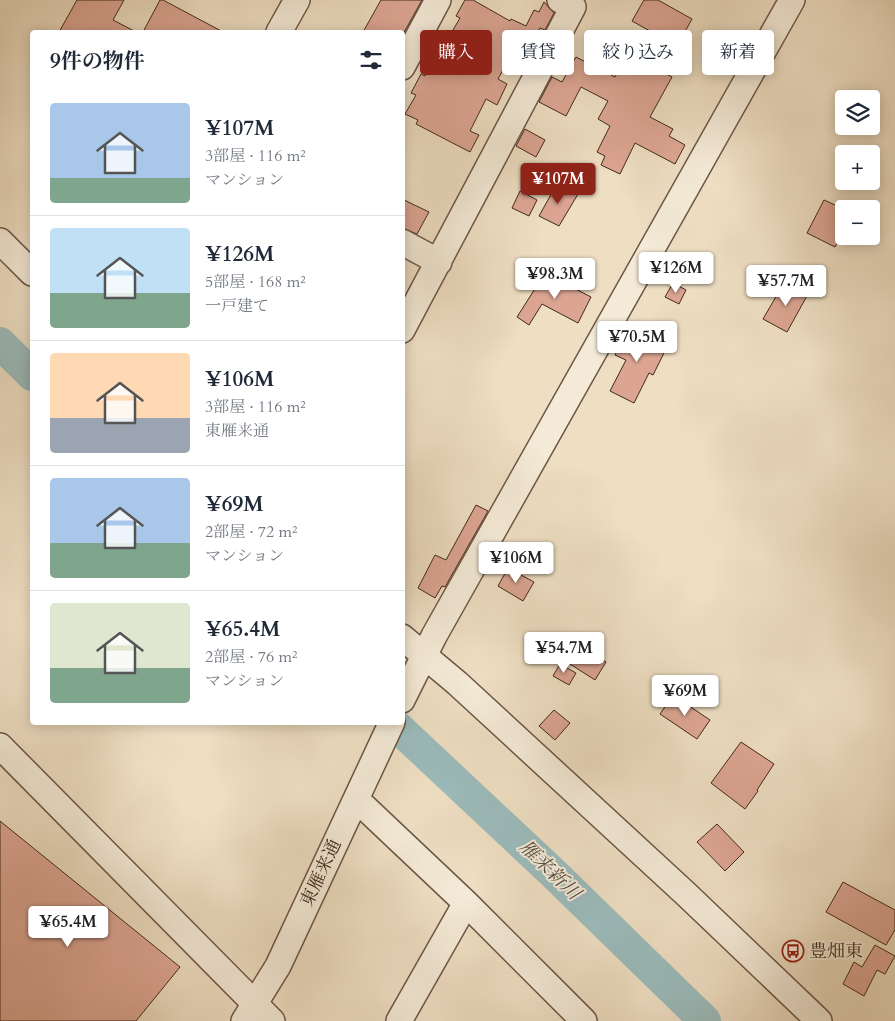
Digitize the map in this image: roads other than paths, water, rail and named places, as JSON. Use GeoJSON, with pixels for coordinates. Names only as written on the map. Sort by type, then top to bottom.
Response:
{"type":"FeatureCollection","features":[{"type":"Feature","properties":{"kind":"street"},"geometry":{"type":"LineString","coordinates":[[280,30],[297,0]]}},
{"type":"Feature","properties":{"kind":"street"},"geometry":{"type":"LineString","coordinates":[[405,61],[438,0]]}},
{"type":"Feature","properties":{"kind":"street"},"geometry":{"type":"LineString","coordinates":[[405,324],[573,7],[560,0]]}},
{"type":"Feature","properties":{"kind":"street"},"geometry":{"type":"LineString","coordinates":[[405,694],[792,0]]}},
{"type":"Feature","properties":{"kind":"street"},"geometry":{"type":"LineString","coordinates":[[0,241],[30,271]]}},
{"type":"Feature","properties":{"kind":"street"},"geometry":{"type":"LineString","coordinates":[[405,244],[438,262]]}},
{"type":"Feature","properties":{"kind":"street"},"geometry":{"type":"LineString","coordinates":[[405,642],[419,666],[457,683],[686,894],[819,1021]]}},
{"type":"Feature","properties":{"kind":"street","name":"東雁来通"},"geometry":{"type":"LineString","coordinates":[[249,1012],[278,966],[391,725]]}},
{"type":"Feature","properties":{"kind":"street"},"geometry":{"type":"LineString","coordinates":[[0,746],[249,1012],[272,1021]]}},
{"type":"Feature","properties":{"kind":"street"},"geometry":{"type":"LineString","coordinates":[[360,790],[466,903],[584,1021]]}},
{"type":"Feature","properties":{"kind":"street"},"geometry":{"type":"LineString","coordinates":[[399,1021],[466,903]]}},
{"type":"Feature","properties":{"kind":"waterway","name":"雁来新川"},"geometry":{"type":"LineString","coordinates":[[0,343],[30,373]]}},
{"type":"Feature","properties":{"kind":"waterway","name":"雁来新川"},"geometry":{"type":"LineString","coordinates":[[395,725],[551,871],[705,1021]]}},
{"type":"Feature","properties":{"kind":"place","name":"豊畑東"},"geometry":{"type":"Point","coordinates":[793,951]}}]}
